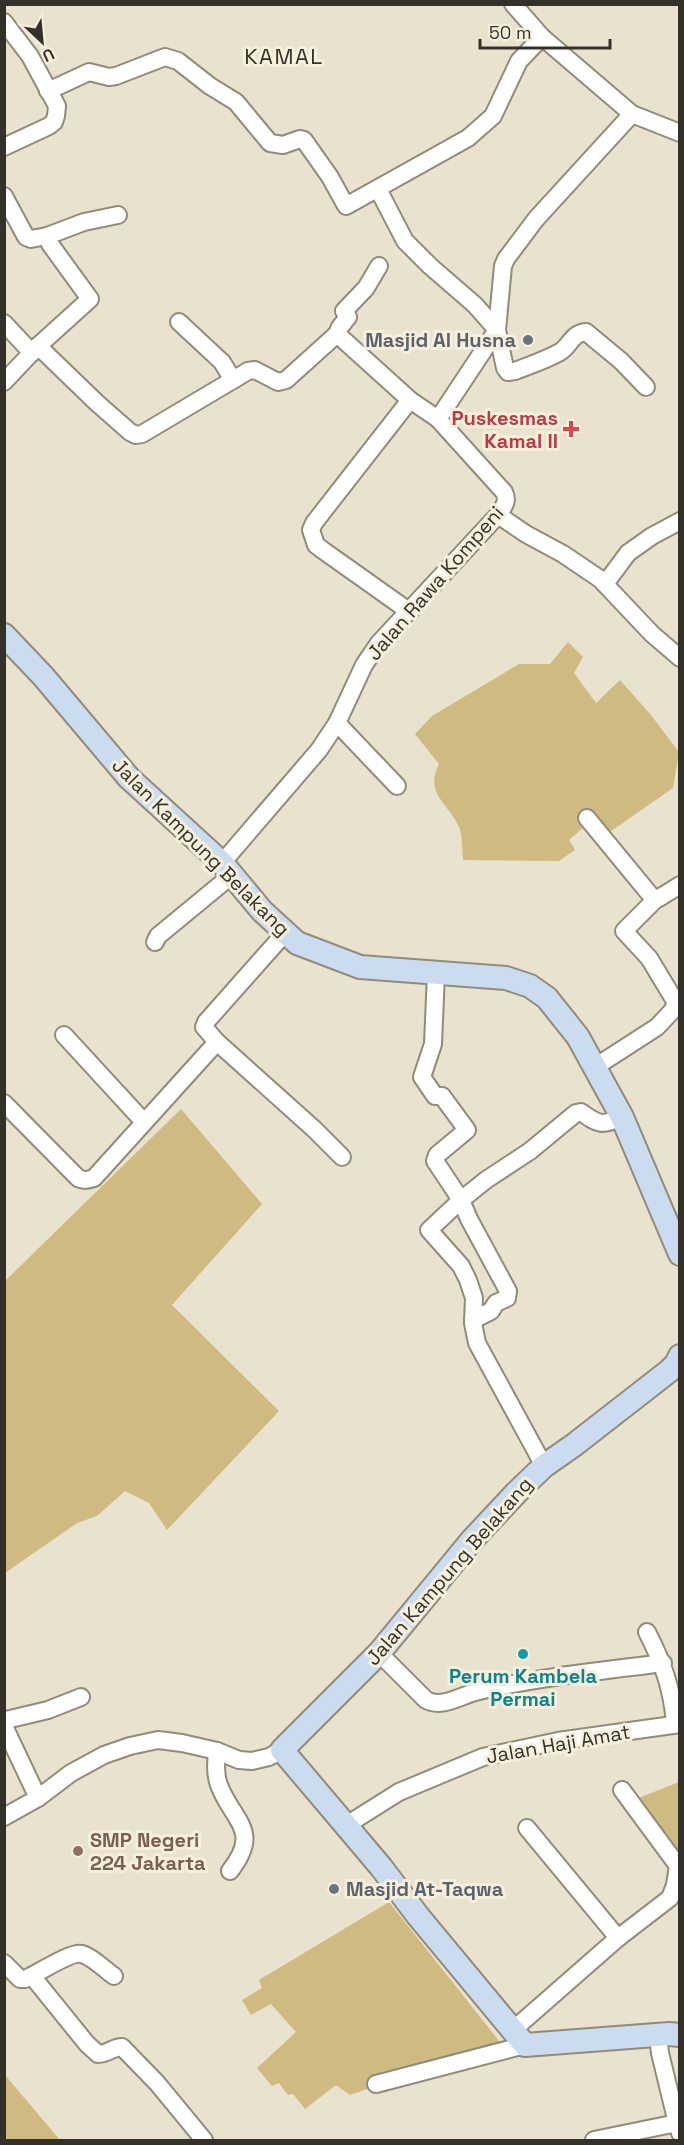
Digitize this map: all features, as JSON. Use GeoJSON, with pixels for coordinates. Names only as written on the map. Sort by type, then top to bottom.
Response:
{"type":"FeatureCollection","features":[{"type":"Feature","properties":{"kind":"street"},"geometry":{"type":"LineString","coordinates":[[513,4],[542,37],[632,114],[680,133]]}},
{"type":"Feature","properties":{"kind":"street"},"geometry":{"type":"LineString","coordinates":[[4,22],[30,56],[57,106],[54,122],[4,147]]}},
{"type":"Feature","properties":{"kind":"street"},"geometry":{"type":"LineString","coordinates":[[48,91],[89,72],[116,76],[165,57],[178,61],[210,86],[236,102],[270,143],[283,145],[300,139],[304,140],[330,177],[346,206],[481,129],[493,116],[519,61],[542,37]]}},
{"type":"Feature","properties":{"kind":"street"},"geometry":{"type":"LineString","coordinates":[[632,114],[536,219],[506,259],[503,266],[497,330],[505,368],[508,372],[562,351],[573,337],[586,332],[621,361],[646,387]]}},
{"type":"Feature","properties":{"kind":"street"},"geometry":{"type":"LineString","coordinates":[[378,189],[405,241],[475,305],[497,330]]}},
{"type":"Feature","properties":{"kind":"street"},"geometry":{"type":"LineString","coordinates":[[4,196],[26,237],[31,239],[47,236],[84,222],[118,215]]}},
{"type":"Feature","properties":{"kind":"street"},"geometry":{"type":"LineString","coordinates":[[4,382],[90,299],[50,244],[47,236]]}},
{"type":"Feature","properties":{"kind":"street"},"geometry":{"type":"LineString","coordinates":[[4,323],[136,435],[145,433],[248,371],[255,370],[275,381],[286,380],[337,334],[348,317],[344,311],[366,288],[379,266]]}},
{"type":"Feature","properties":{"kind":"street"},"geometry":{"type":"LineString","coordinates":[[179,322],[222,362],[233,380]]}},
{"type":"Feature","properties":{"kind":"street"},"geometry":{"type":"LineString","coordinates":[[438,419],[497,330]]}},
{"type":"Feature","properties":{"kind":"street","name":"Jalan Rawa Kompeni"},"geometry":{"type":"LineString","coordinates":[[155,942],[158,936],[227,869],[319,750],[337,723],[364,666],[380,644],[498,515],[506,503],[504,492],[438,419],[410,400],[337,334]]}},
{"type":"Feature","properties":{"kind":"street"},"geometry":{"type":"LineString","coordinates":[[410,400],[314,523],[311,530],[316,545],[410,612]]}},
{"type":"Feature","properties":{"kind":"street"},"geometry":{"type":"LineString","coordinates":[[498,515],[526,534],[583,566],[606,584],[652,634],[680,658]]}},
{"type":"Feature","properties":{"kind":"street"},"geometry":{"type":"LineString","coordinates":[[606,584],[628,553],[652,536],[680,521]]}},
{"type":"Feature","properties":{"kind":"street","name":"Jalan Kampung Belakang"},"geometry":{"type":"LineString","coordinates":[[4,635],[43,676],[129,778],[227,869],[262,911],[285,933],[306,948],[360,967],[506,978],[530,986],[547,998],[568,1023],[622,1118],[680,1254]]}},
{"type":"Feature","properties":{"kind":"street"},"geometry":{"type":"LineString","coordinates":[[337,723],[397,786]]}},
{"type":"Feature","properties":{"kind":"street"},"geometry":{"type":"LineString","coordinates":[[587,818],[656,899]]}},
{"type":"Feature","properties":{"kind":"street"},"geometry":{"type":"LineString","coordinates":[[595,1067],[657,1028],[674,1008],[675,1001],[649,958],[624,934],[624,930],[656,899],[680,885]]}},
{"type":"Feature","properties":{"kind":"street"},"geometry":{"type":"LineString","coordinates":[[285,933],[206,1022],[205,1029],[342,1157]]}},
{"type":"Feature","properties":{"kind":"street"},"geometry":{"type":"LineString","coordinates":[[436,974],[433,1044],[422,1077],[435,1095],[442,1096],[467,1128],[466,1132],[436,1155],[436,1165],[461,1200],[508,1291],[507,1298],[496,1303],[491,1311],[473,1320]]}},
{"type":"Feature","properties":{"kind":"street"},"geometry":{"type":"LineString","coordinates":[[64,1035],[144,1122]]}},
{"type":"Feature","properties":{"kind":"street"},"geometry":{"type":"LineString","coordinates":[[4,1103],[78,1178],[85,1181],[94,1178],[217,1042]]}},
{"type":"Feature","properties":{"kind":"street"},"geometry":{"type":"LineString","coordinates":[[544,1466],[477,1343],[473,1320],[474,1298],[468,1280],[460,1266],[429,1230],[486,1180],[530,1151],[576,1113],[581,1112],[593,1121],[602,1124],[622,1118]]}},
{"type":"Feature","properties":{"kind":"street","name":"Jalan Kampung Belakang"},"geometry":{"type":"LineString","coordinates":[[282,1750],[379,1653],[472,1540],[544,1466],[669,1371],[680,1356]]}},
{"type":"Feature","properties":{"kind":"street"},"geometry":{"type":"LineString","coordinates":[[647,1632],[663,1663],[676,1721]]}},
{"type":"Feature","properties":{"kind":"street"},"geometry":{"type":"LineString","coordinates":[[379,1653],[426,1700],[433,1704],[532,1679],[663,1663]]}},
{"type":"Feature","properties":{"kind":"street"},"geometry":{"type":"LineString","coordinates":[[38,1798],[4,1726],[6,1720],[48,1710],[81,1697]]}},
{"type":"Feature","properties":{"kind":"street","name":"Jalan Haji Amat"},"geometry":{"type":"LineString","coordinates":[[345,1826],[399,1792],[483,1756],[676,1721]]}},
{"type":"Feature","properties":{"kind":"street"},"geometry":{"type":"LineString","coordinates":[[4,1817],[38,1798],[71,1773],[104,1755],[130,1746],[158,1740],[182,1743],[217,1751],[239,1760],[252,1761],[269,1757],[282,1750],[381,1866],[418,1916],[519,2038]]}},
{"type":"Feature","properties":{"kind":"street"},"geometry":{"type":"LineString","coordinates":[[217,1751],[216,1772],[219,1785],[245,1833],[243,1851],[230,1871]]}},
{"type":"Feature","properties":{"kind":"street"},"geometry":{"type":"LineString","coordinates":[[519,2038],[618,1938],[670,1898],[678,1866],[622,1790]]}},
{"type":"Feature","properties":{"kind":"street"},"geometry":{"type":"LineString","coordinates":[[527,1828],[618,1938]]}},
{"type":"Feature","properties":{"kind":"street"},"geometry":{"type":"LineString","coordinates":[[4,1963],[20,1979],[25,1979],[76,1954],[83,1954],[114,1976]]}},
{"type":"Feature","properties":{"kind":"street"},"geometry":{"type":"LineString","coordinates":[[32,1976],[87,2044],[98,2054],[107,2054],[117,2047],[122,2047],[157,2083],[204,2140]]}},
{"type":"Feature","properties":{"kind":"street"},"geometry":{"type":"LineString","coordinates":[[376,2084],[519,2038],[669,2035],[660,2053],[678,2128],[594,2140]]}},
{"type":"Feature","properties":{"kind":"shaded area"},"geometry":{"type":"Polygon","coordinates":[[[568,642],[583,657],[574,673],[596,703],[620,680],[679,752],[673,788],[607,834],[593,819],[569,840],[575,850],[559,861],[463,860],[459,827],[439,797],[434,783],[439,764],[415,734],[432,716],[519,664],[550,664],[568,642]]]}},
{"type":"Feature","properties":{"kind":"shaded area"},"geometry":{"type":"Polygon","coordinates":[[[181,1109],[262,1204],[172,1305],[279,1411],[167,1530],[149,1503],[125,1491],[97,1516],[77,1523],[5,1573],[5,1281],[181,1109]]]}},
{"type":"Feature","properties":{"kind":"shaded area"},"geometry":{"type":"Polygon","coordinates":[[[679,1782],[679,1862],[631,1801],[679,1782]]]}},
{"type":"Feature","properties":{"kind":"shaded area"},"geometry":{"type":"Polygon","coordinates":[[[389,1902],[500,2042],[350,2095],[336,2085],[305,2109],[293,2094],[288,2095],[279,2083],[272,2086],[257,2068],[296,2032],[271,2004],[251,2015],[242,2000],[262,1988],[259,1980],[389,1902]]]}},
{"type":"Feature","properties":{"kind":"shaded area"},"geometry":{"type":"Polygon","coordinates":[[[5,2075],[60,2140],[5,2140],[5,2075]]]}},
{"type":"Feature","properties":{"kind":"place","name":"Masjid Al Husna"},"geometry":{"type":"Point","coordinates":[528,340]}},
{"type":"Feature","properties":{"kind":"place","name":"Puskesmas Kamal II"},"geometry":{"type":"Point","coordinates":[571,429]}},
{"type":"Feature","properties":{"kind":"place","name":"Perum Kambela Permai"},"geometry":{"type":"Point","coordinates":[523,1654]}},
{"type":"Feature","properties":{"kind":"place","name":"SMP Negeri 224 Jakarta"},"geometry":{"type":"Point","coordinates":[78,1851]}},
{"type":"Feature","properties":{"kind":"place","name":"Masjid At-Taqwa"},"geometry":{"type":"Point","coordinates":[334,1889]}},
{"type":"Feature","properties":{"kind":"district","name":"KAMAL"},"geometry":{"type":"Point","coordinates":[284,56]}}]}
